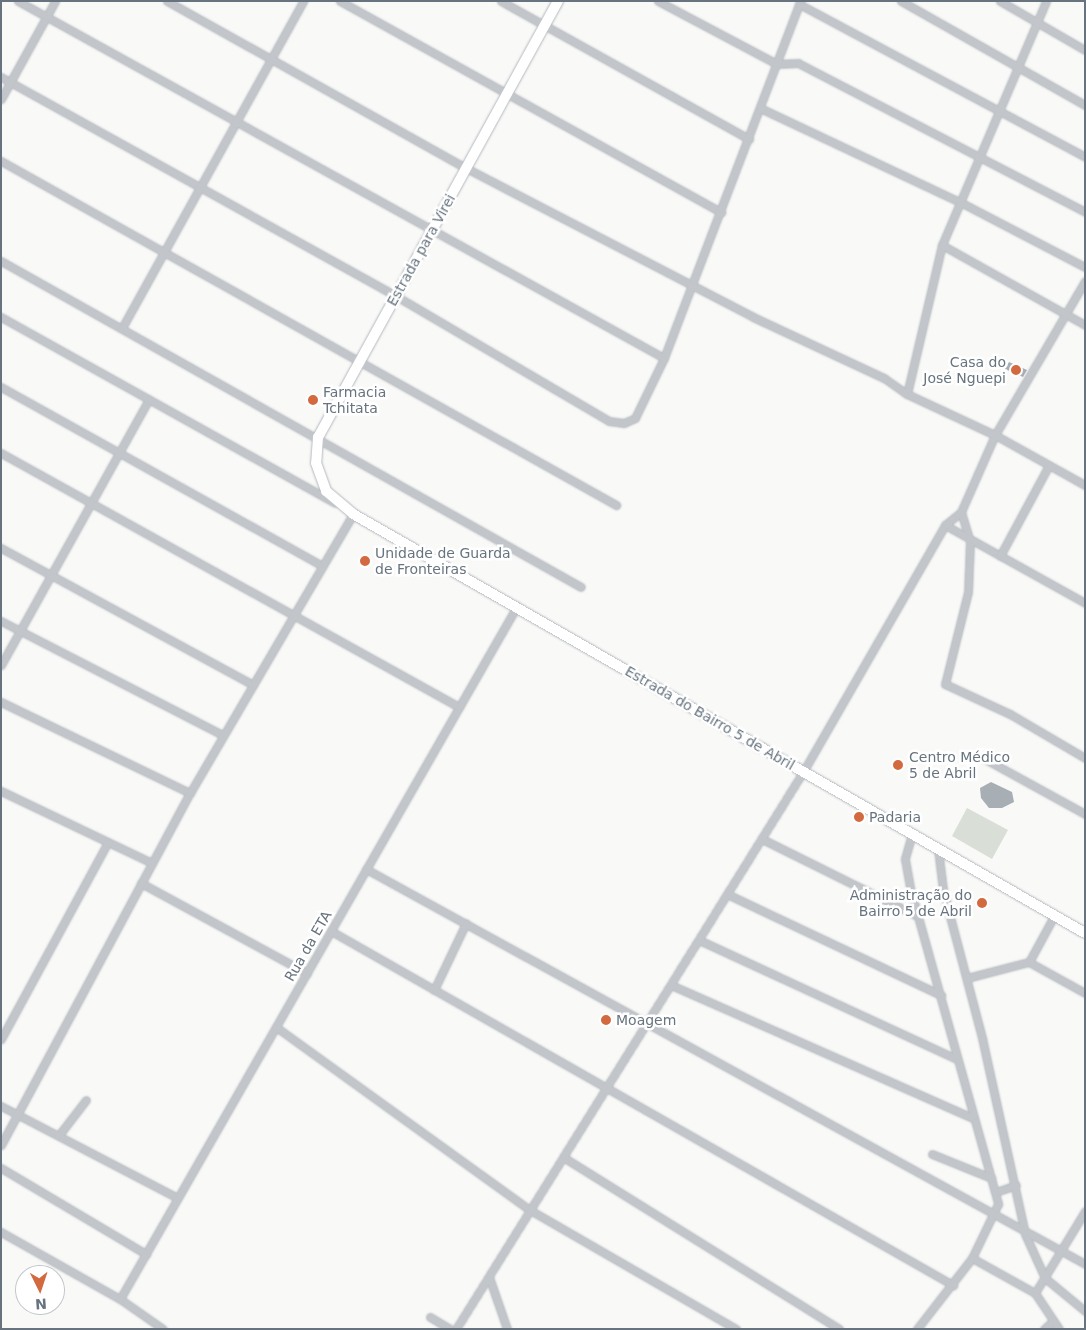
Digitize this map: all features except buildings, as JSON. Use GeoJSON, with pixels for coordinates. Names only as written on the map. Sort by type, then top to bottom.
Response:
{"type":"FeatureCollection","features":[{"type":"Feature","properties":{"kind":"street"},"geometry":{"type":"LineString","coordinates":[[18,1],[664,358]]}},
{"type":"Feature","properties":{"kind":"street"},"geometry":{"type":"LineString","coordinates":[[1,98],[55,1]]}},
{"type":"Feature","properties":{"kind":"street"},"geometry":{"type":"LineString","coordinates":[[167,1],[466,168],[693,286],[884,378],[907,394],[995,435],[1085,485]]}},
{"type":"Feature","properties":{"kind":"street"},"geometry":{"type":"LineString","coordinates":[[122,328],[303,1]]}},
{"type":"Feature","properties":{"kind":"street"},"geometry":{"type":"LineString","coordinates":[[340,1],[721,212]]}},
{"type":"Feature","properties":{"kind":"street"},"geometry":{"type":"LineString","coordinates":[[501,1],[749,139]]}},
{"type":"Feature","properties":{"kind":"street","name":"Estrada para Virei"},"geometry":{"type":"LineString","coordinates":[[335,503],[326,492],[316,464],[318,437],[558,1]]}},
{"type":"Feature","properties":{"kind":"street"},"geometry":{"type":"LineString","coordinates":[[658,1],[777,64],[798,63],[1085,212]]}},
{"type":"Feature","properties":{"kind":"street"},"geometry":{"type":"LineString","coordinates":[[900,1],[1085,104]]}},
{"type":"Feature","properties":{"kind":"street"},"geometry":{"type":"LineString","coordinates":[[1000,1],[1085,50]]}},
{"type":"Feature","properties":{"kind":"street"},"geometry":{"type":"LineString","coordinates":[[907,394],[942,245],[1046,1]]}},
{"type":"Feature","properties":{"kind":"street"},"geometry":{"type":"LineString","coordinates":[[1,78],[396,296],[609,420],[624,423],[635,418],[664,358],[800,3],[1085,157]]}},
{"type":"Feature","properties":{"kind":"street"},"geometry":{"type":"LineString","coordinates":[[760,108],[960,202],[1085,267]]}},
{"type":"Feature","properties":{"kind":"street"},"geometry":{"type":"LineString","coordinates":[[1,161],[359,364],[616,505]]}},
{"type":"Feature","properties":{"kind":"street"},"geometry":{"type":"LineString","coordinates":[[942,245],[1085,324]]}},
{"type":"Feature","properties":{"kind":"street"},"geometry":{"type":"LineString","coordinates":[[1,261],[318,437],[581,587]]}},
{"type":"Feature","properties":{"kind":"street"},"geometry":{"type":"LineString","coordinates":[[456,1329],[803,772],[945,525],[961,512],[995,435],[1064,313],[1085,281]]}},
{"type":"Feature","properties":{"kind":"street"},"geometry":{"type":"LineString","coordinates":[[1,317],[335,503]]}},
{"type":"Feature","properties":{"kind":"street"},"geometry":{"type":"LineString","coordinates":[[1,386],[323,566]]}},
{"type":"Feature","properties":{"kind":"street"},"geometry":{"type":"LineString","coordinates":[[1,665],[18,631],[90,503],[120,454],[149,399]]}},
{"type":"Feature","properties":{"kind":"street"},"geometry":{"type":"LineString","coordinates":[[1,453],[293,617],[459,707]]}},
{"type":"Feature","properties":{"kind":"street"},"geometry":{"type":"LineString","coordinates":[[1000,556],[1049,465]]}},
{"type":"Feature","properties":{"kind":"street","name":"Estrada do Bairro 5 de Abril"},"geometry":{"type":"LineString","coordinates":[[335,503],[1085,933]]}},
{"type":"Feature","properties":{"kind":"street"},"geometry":{"type":"LineString","coordinates":[[961,512],[970,541],[968,592],[945,684],[1010,714],[1085,758]]}},
{"type":"Feature","properties":{"kind":"street"},"geometry":{"type":"LineString","coordinates":[[1,1145],[190,794],[353,514]]}},
{"type":"Feature","properties":{"kind":"street"},"geometry":{"type":"LineString","coordinates":[[945,525],[970,541],[1085,602]]}},
{"type":"Feature","properties":{"kind":"street"},"geometry":{"type":"LineString","coordinates":[[1,548],[253,685]]}},
{"type":"Feature","properties":{"kind":"street","name":"Rua da ETA"},"geometry":{"type":"LineString","coordinates":[[120,1299],[517,606]]}},
{"type":"Feature","properties":{"kind":"street"},"geometry":{"type":"LineString","coordinates":[[1,621],[18,631],[68,652],[223,735]]}},
{"type":"Feature","properties":{"kind":"street"},"geometry":{"type":"LineString","coordinates":[[1,702],[190,794]]}},
{"type":"Feature","properties":{"kind":"street"},"geometry":{"type":"LineString","coordinates":[[985,760],[1085,814]]}},
{"type":"Feature","properties":{"kind":"street"},"geometry":{"type":"LineString","coordinates":[[1,791],[152,863]]}},
{"type":"Feature","properties":{"kind":"street"},"geometry":{"type":"LineString","coordinates":[[912,834],[905,859],[917,916],[941,995],[972,1118],[996,1192],[998,1204],[972,1258],[916,1329]]}},
{"type":"Feature","properties":{"kind":"street"},"geometry":{"type":"LineString","coordinates":[[762,839],[917,916]]}},
{"type":"Feature","properties":{"kind":"street"},"geometry":{"type":"LineString","coordinates":[[1,1038],[108,842]]}},
{"type":"Feature","properties":{"kind":"street"},"geometry":{"type":"LineString","coordinates":[[938,849],[943,890],[1016,1185],[1025,1234],[1045,1278],[1085,1311]]}},
{"type":"Feature","properties":{"kind":"street"},"geometry":{"type":"LineString","coordinates":[[366,869],[993,1217],[1085,1264]]}},
{"type":"Feature","properties":{"kind":"street"},"geometry":{"type":"LineString","coordinates":[[141,883],[307,973]]}},
{"type":"Feature","properties":{"kind":"street"},"geometry":{"type":"LineString","coordinates":[[727,894],[941,995]]}},
{"type":"Feature","properties":{"kind":"street"},"geometry":{"type":"LineString","coordinates":[[1029,962],[1054,916]]}},
{"type":"Feature","properties":{"kind":"street"},"geometry":{"type":"LineString","coordinates":[[434,990],[466,923]]}},
{"type":"Feature","properties":{"kind":"street"},"geometry":{"type":"LineString","coordinates":[[331,931],[953,1284]]}},
{"type":"Feature","properties":{"kind":"street"},"geometry":{"type":"LineString","coordinates":[[699,940],[957,1059]]}},
{"type":"Feature","properties":{"kind":"street"},"geometry":{"type":"LineString","coordinates":[[966,978],[1029,962],[1085,993]]}},
{"type":"Feature","properties":{"kind":"street"},"geometry":{"type":"LineString","coordinates":[[671,985],[972,1118]]}},
{"type":"Feature","properties":{"kind":"street"},"geometry":{"type":"LineString","coordinates":[[276,1027],[530,1210],[736,1329]]}},
{"type":"Feature","properties":{"kind":"street"},"geometry":{"type":"LineString","coordinates":[[59,1135],[86,1100]]}},
{"type":"Feature","properties":{"kind":"street"},"geometry":{"type":"LineString","coordinates":[[1,1106],[178,1198]]}},
{"type":"Feature","properties":{"kind":"street"},"geometry":{"type":"LineString","coordinates":[[932,1154],[991,1178]]}},
{"type":"Feature","properties":{"kind":"street"},"geometry":{"type":"LineString","coordinates":[[563,1157],[839,1329]]}},
{"type":"Feature","properties":{"kind":"street"},"geometry":{"type":"LineString","coordinates":[[1,1168],[146,1254]]}},
{"type":"Feature","properties":{"kind":"street"},"geometry":{"type":"LineString","coordinates":[[996,1192],[1016,1185]]}},
{"type":"Feature","properties":{"kind":"street"},"geometry":{"type":"LineString","coordinates":[[1035,1293],[1085,1211]]}},
{"type":"Feature","properties":{"kind":"street"},"geometry":{"type":"LineString","coordinates":[[1,1232],[120,1299],[163,1329]]}},
{"type":"Feature","properties":{"kind":"street"},"geometry":{"type":"LineString","coordinates":[[972,1258],[1035,1293],[1059,1329]]}},
{"type":"Feature","properties":{"kind":"street"},"geometry":{"type":"LineString","coordinates":[[489,1277],[507,1329]]}},
{"type":"Feature","properties":{"kind":"street"},"geometry":{"type":"LineString","coordinates":[[430,1317],[450,1329]]}},
{"type":"Feature","properties":{"kind":"street"},"geometry":{"type":"LineString","coordinates":[[1044,1329],[1053,1321]]}},
{"type":"Feature","properties":{"kind":"shaded area"},"geometry":{"type":"Polygon","coordinates":[[[967,808],[1008,830],[992,859],[952,836],[967,808]]]}},
{"type":"Feature","properties":{"kind":"place","name":"Casa do José Nguepi"},"geometry":{"type":"Point","coordinates":[1016,370]}},
{"type":"Feature","properties":{"kind":"place","name":"Farmacia Tchitata"},"geometry":{"type":"Point","coordinates":[313,400]}},
{"type":"Feature","properties":{"kind":"place","name":"Unidade de Guarda de Fronteiras"},"geometry":{"type":"Point","coordinates":[365,561]}},
{"type":"Feature","properties":{"kind":"place","name":"Centro Médico 5 de Abril"},"geometry":{"type":"Point","coordinates":[898,765]}},
{"type":"Feature","properties":{"kind":"place","name":"Padaria"},"geometry":{"type":"Point","coordinates":[859,817]}},
{"type":"Feature","properties":{"kind":"place","name":"Administração do Bairro 5 de Abril"},"geometry":{"type":"Point","coordinates":[982,903]}},
{"type":"Feature","properties":{"kind":"place","name":"Moagem"},"geometry":{"type":"Point","coordinates":[606,1020]}}]}
